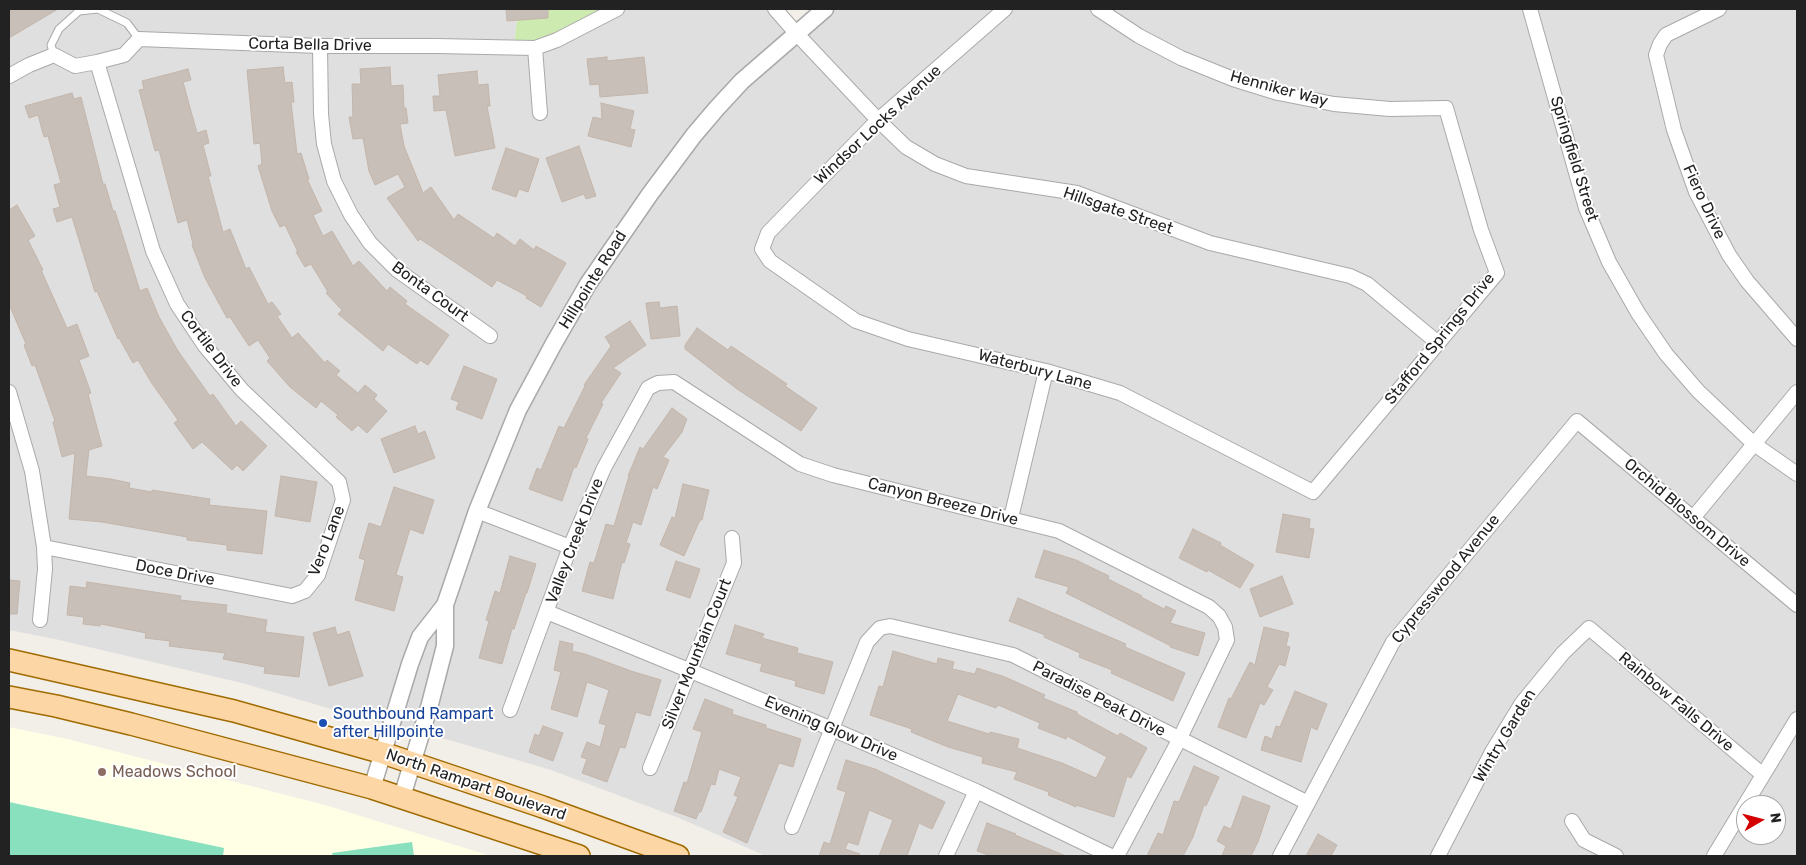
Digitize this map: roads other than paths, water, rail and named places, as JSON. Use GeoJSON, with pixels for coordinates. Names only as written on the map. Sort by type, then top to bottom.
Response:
{"type":"FeatureCollection","features":[{"type":"Feature","properties":{"kind":"main road","name":"North Rampart Boulevard"},"geometry":{"type":"LineString","coordinates":[[9,660],[234,711],[383,753],[543,807],[678,856]]}},
{"type":"Feature","properties":{"kind":"main road","name":"North Rampart Boulevard"},"geometry":{"type":"LineString","coordinates":[[9,697],[122,722],[372,788],[579,856]]}},
{"type":"Feature","properties":{"kind":"street","name":"Corta Bella Drive"},"geometry":{"type":"LineString","coordinates":[[139,39],[320,46],[536,48],[557,40],[617,9]]}},
{"type":"Feature","properties":{"kind":"street","name":"Hillsgate Street"},"geometry":{"type":"LineString","coordinates":[[775,9],[878,120],[906,147],[935,164],[966,176],[1076,193],[1210,243],[1350,276],[1367,284],[1438,343]]}},
{"type":"Feature","properties":{"kind":"street","name":"Hillpointe Road"},"geometry":{"type":"LineString","coordinates":[[372,788],[420,637],[444,606],[477,511],[518,410],[588,284],[650,194],[694,135],[742,81],[825,9]]}},
{"type":"Feature","properties":{"kind":"street","name":"Windsor Locks Avenue"},"geometry":{"type":"LineString","coordinates":[[762,249],[768,233],[878,120],[1004,9]]}},
{"type":"Feature","properties":{"kind":"street","name":"Henniker Way"},"geometry":{"type":"LineString","coordinates":[[1098,9],[1139,36],[1181,58],[1233,79],[1278,93],[1334,104],[1390,109],[1446,108]]}},
{"type":"Feature","properties":{"kind":"street","name":"Springfield Street"},"geometry":{"type":"LineString","coordinates":[[1530,9],[1586,208],[1609,262],[1638,313],[1666,354],[1698,391],[1754,444],[1797,474]]}},
{"type":"Feature","properties":{"kind":"street","name":"Fiero Drive"},"geometry":{"type":"LineString","coordinates":[[1719,9],[1666,35],[1660,44],[1656,56],[1674,130],[1696,192],[1729,255],[1742,274],[1797,339]]}},
{"type":"Feature","properties":{"kind":"street"},"geometry":{"type":"LineString","coordinates":[[9,76],[29,65],[54,55],[75,66],[96,62],[124,54],[139,39]]}},
{"type":"Feature","properties":{"kind":"street","name":"Bonta Court"},"geometry":{"type":"LineString","coordinates":[[320,46],[321,114],[324,144],[334,181],[351,215],[370,243],[397,270],[490,336]]}},
{"type":"Feature","properties":{"kind":"street"},"geometry":{"type":"LineString","coordinates":[[536,48],[540,113]]}},
{"type":"Feature","properties":{"kind":"street","name":"Cortile Drive"},"geometry":{"type":"LineString","coordinates":[[96,62],[153,251],[178,304],[205,346],[242,390],[339,482],[342,488]]}},
{"type":"Feature","properties":{"kind":"street","name":"Stafford Springs Drive"},"geometry":{"type":"LineString","coordinates":[[1313,492],[1497,273],[1481,230],[1446,108]]}},
{"type":"Feature","properties":{"kind":"street","name":"Waterbury Lane"},"geometry":{"type":"LineString","coordinates":[[762,249],[770,261],[856,321],[908,339],[1046,371],[1120,393],[1313,492]]}},
{"type":"Feature","properties":{"kind":"street"},"geometry":{"type":"LineString","coordinates":[[1011,518],[1046,371]]}},
{"type":"Feature","properties":{"kind":"street","name":"Canyon Breeze Drive"},"geometry":{"type":"LineString","coordinates":[[658,383],[674,382],[800,464],[833,475],[1059,531],[1209,608],[1219,616],[1225,627],[1227,640],[1179,740]]}},
{"type":"Feature","properties":{"kind":"street","name":"Valley Creek Drive"},"geometry":{"type":"LineString","coordinates":[[510,710],[570,546],[604,468],[648,388],[658,383]]}},
{"type":"Feature","properties":{"kind":"street"},"geometry":{"type":"LineString","coordinates":[[9,392],[32,471],[44,547],[46,569],[40,620]]}},
{"type":"Feature","properties":{"kind":"street"},"geometry":{"type":"LineString","coordinates":[[1693,518],[1797,392]]}},
{"type":"Feature","properties":{"kind":"street","name":"Orchid Blossom Drive"},"geometry":{"type":"LineString","coordinates":[[1576,421],[1797,605]]}},
{"type":"Feature","properties":{"kind":"street","name":"Cypresswood Avenue"},"geometry":{"type":"LineString","coordinates":[[1280,856],[1393,642],[1576,421]]}},
{"type":"Feature","properties":{"kind":"street","name":"Vero Lane"},"geometry":{"type":"LineString","coordinates":[[305,590],[318,575],[344,500],[342,488]]}},
{"type":"Feature","properties":{"kind":"street"},"geometry":{"type":"LineString","coordinates":[[477,511],[570,546]]}},
{"type":"Feature","properties":{"kind":"street","name":"Silver Mountain Court"},"geometry":{"type":"LineString","coordinates":[[650,768],[734,563],[732,538]]}},
{"type":"Feature","properties":{"kind":"street","name":"Doce Drive"},"geometry":{"type":"LineString","coordinates":[[44,547],[292,596],[305,590]]}},
{"type":"Feature","properties":{"kind":"street","name":"Hillpointe Road"},"geometry":{"type":"LineString","coordinates":[[402,797],[445,646],[444,606]]}},
{"type":"Feature","properties":{"kind":"street","name":"Evening Glow Drive"},"geometry":{"type":"LineString","coordinates":[[547,612],[832,729],[976,791],[1111,856]]}},
{"type":"Feature","properties":{"kind":"street","name":"Paradise Peak Drive"},"geometry":{"type":"LineString","coordinates":[[832,729],[867,642],[880,628],[890,626],[1013,655],[1179,740],[1308,803]]}},
{"type":"Feature","properties":{"kind":"street","name":"Rainbow Falls Drive"},"geometry":{"type":"LineString","coordinates":[[1589,628],[1763,775]]}},
{"type":"Feature","properties":{"kind":"street","name":"Wintry Garden"},"geometry":{"type":"LineString","coordinates":[[1438,856],[1492,752],[1522,703],[1563,653],[1589,628]]}},
{"type":"Feature","properties":{"kind":"street"},"geometry":{"type":"LineString","coordinates":[[1714,856],[1797,719]]}},
{"type":"Feature","properties":{"kind":"street"},"geometry":{"type":"LineString","coordinates":[[792,827],[832,729]]}},
{"type":"Feature","properties":{"kind":"street"},"geometry":{"type":"LineString","coordinates":[[1118,856],[1179,740]]}},
{"type":"Feature","properties":{"kind":"street"},"geometry":{"type":"LineString","coordinates":[[946,856],[976,791]]}},
{"type":"Feature","properties":{"kind":"street"},"geometry":{"type":"LineString","coordinates":[[1572,821],[1584,840],[1616,856]]}},
{"type":"Feature","properties":{"kind":"lane"},"geometry":{"type":"LineString","coordinates":[[54,55],[51,45],[59,29],[79,11],[98,10],[105,13],[126,23],[139,39]]}},
{"type":"Feature","properties":{"kind":"place","name":"Southbound Rampart after Hillpointe"},"geometry":{"type":"Point","coordinates":[323,723]}},
{"type":"Feature","properties":{"kind":"place","name":"Meadows School"},"geometry":{"type":"Point","coordinates":[102,772]}}]}
